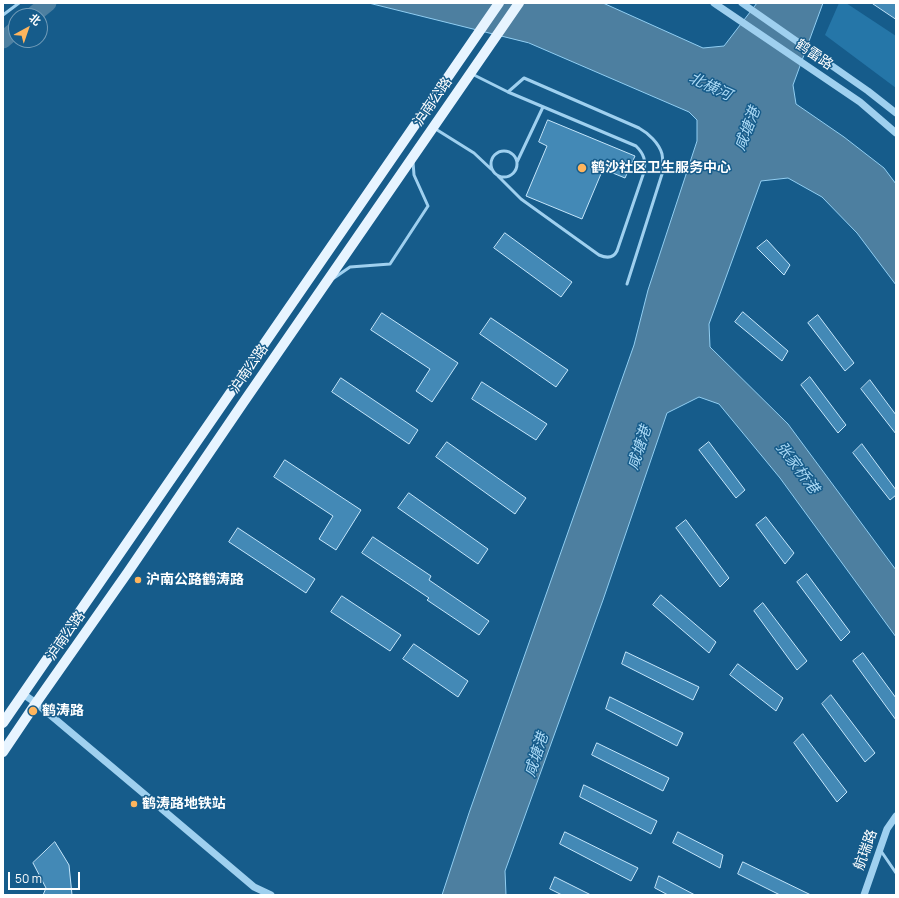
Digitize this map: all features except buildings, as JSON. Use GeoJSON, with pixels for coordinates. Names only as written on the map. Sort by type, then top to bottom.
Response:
{"type":"FeatureCollection","features":[{"type":"Feature","properties":{"kind":"main road","name":"沪南公路"},"geometry":{"type":"LineString","coordinates":[[3,724],[498,3]]}},
{"type":"Feature","properties":{"kind":"main road","name":"沪南公路"},"geometry":{"type":"LineString","coordinates":[[3,752],[518,3]]}},
{"type":"Feature","properties":{"kind":"street","name":"鹤雷路"},"geometry":{"type":"LineString","coordinates":[[714,3],[860,102],[896,133]]}},
{"type":"Feature","properties":{"kind":"street","name":"鹤雷路"},"geometry":{"type":"LineString","coordinates":[[742,3],[868,91],[896,113]]}},
{"type":"Feature","properties":{"kind":"street"},"geometry":{"type":"LineString","coordinates":[[23,694],[254,887],[271,895]]}},
{"type":"Feature","properties":{"kind":"street","name":"航瑞路"},"geometry":{"type":"LineString","coordinates":[[864,895],[887,829],[896,816]]}},
{"type":"Feature","properties":{"kind":"lane"},"geometry":{"type":"LineString","coordinates":[[3,16],[19,3]]}},
{"type":"Feature","properties":{"kind":"lane"},"geometry":{"type":"LineString","coordinates":[[433,127],[474,153],[521,199],[599,255],[609,258],[616,254],[644,172],[645,165],[641,151],[636,146],[508,92],[470,73]]}},
{"type":"Feature","properties":{"kind":"lane"},"geometry":{"type":"LineString","coordinates":[[508,92],[524,78],[639,128],[646,132],[662,153],[663,171],[627,284]]}},
{"type":"Feature","properties":{"kind":"lane"},"geometry":{"type":"LineString","coordinates":[[498,176],[506,177],[513,174],[517,166],[517,162],[543,107]]}},
{"type":"Feature","properties":{"kind":"lane"},"geometry":{"type":"LineString","coordinates":[[491,169],[491,160],[493,156],[501,151],[513,154],[517,162]]}},
{"type":"Feature","properties":{"kind":"lane"},"geometry":{"type":"LineString","coordinates":[[324,285],[350,267],[390,264],[428,206],[414,175],[413,156]]}},
{"type":"Feature","properties":{"kind":"lane"},"geometry":{"type":"LineString","coordinates":[[880,849],[896,873]]}},
{"type":"Feature","properties":{"kind":"shaded area"},"geometry":{"type":"Polygon","coordinates":[[[839,3],[846,3],[896,36],[896,88],[825,35],[839,3]]]}},
{"type":"Feature","properties":{"kind":"water"},"geometry":{"type":"Polygon","coordinates":[[[369,3],[603,3],[703,48],[724,46],[757,3],[823,3],[793,85],[796,104],[844,137],[884,168],[896,184],[896,285],[857,233],[822,197],[788,178],[761,181],[709,324],[710,347],[788,424],[896,570],[896,637],[780,478],[719,404],[699,397],[667,413],[603,600],[505,871],[506,895],[442,895],[469,813],[634,345],[648,290],[697,141],[697,120],[689,112],[529,43],[369,3]]]}},
{"type":"Feature","properties":{"kind":"waterway"},"geometry":{"type":"LineString","coordinates":[[42,8],[48,3]]}},
{"type":"Feature","properties":{"kind":"waterway"},"geometry":{"type":"LineString","coordinates":[[3,40],[8,36]]}},
{"type":"Feature","properties":{"kind":"place","name":"鹤沙社区卫生服务中心"},"geometry":{"type":"Point","coordinates":[582,168]}},
{"type":"Feature","properties":{"kind":"place","name":"沪南公路鹤涛路"},"geometry":{"type":"Point","coordinates":[138,580]}},
{"type":"Feature","properties":{"kind":"place","name":"鹤涛路"},"geometry":{"type":"Point","coordinates":[33,711]}},
{"type":"Feature","properties":{"kind":"place","name":"鹤涛路地铁站"},"geometry":{"type":"Point","coordinates":[134,804]}},
{"type":"Feature","properties":{"kind":"water label","name":"北横河"},"geometry":{"type":"Point","coordinates":[710,87]}},
{"type":"Feature","properties":{"kind":"water label","name":"咸塘港"},"geometry":{"type":"Point","coordinates":[748,129]}},
{"type":"Feature","properties":{"kind":"water label","name":"咸塘港"},"geometry":{"type":"Point","coordinates":[640,448]}},
{"type":"Feature","properties":{"kind":"water label","name":"张家桥港"},"geometry":{"type":"Point","coordinates":[797,468]}},
{"type":"Feature","properties":{"kind":"water label","name":"咸塘港"},"geometry":{"type":"Point","coordinates":[537,755]}}]}
